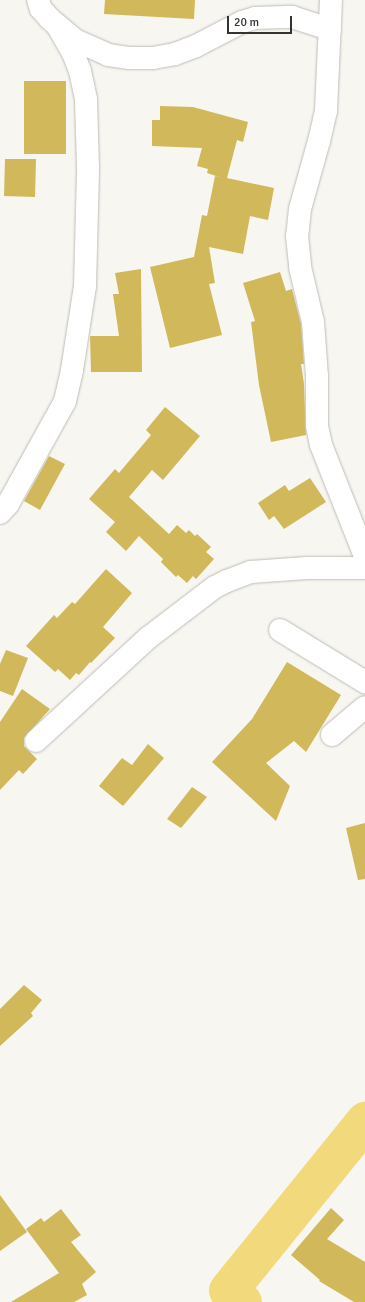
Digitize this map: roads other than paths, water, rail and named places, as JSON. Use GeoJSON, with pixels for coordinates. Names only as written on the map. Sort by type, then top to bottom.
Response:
{"type":"FeatureCollection","features":[{"type":"Feature","properties":{"kind":"street"},"geometry":{"type":"LineString","coordinates":[[38,0],[41,9],[58,27],[75,40],[108,55],[130,58],[153,58],[196,46],[242,22],[255,18],[292,17],[330,29]]}},
{"type":"Feature","properties":{"kind":"street"},"geometry":{"type":"LineString","coordinates":[[331,0],[326,111],[300,209],[297,236],[300,267],[313,322],[317,376],[317,426],[321,445],[365,556]]}},
{"type":"Feature","properties":{"kind":"street"},"geometry":{"type":"LineString","coordinates":[[0,513],[8,504],[65,401],[72,370],[84,286],[88,168],[86,99],[80,71],[73,52],[58,27]]}},
{"type":"Feature","properties":{"kind":"street"},"geometry":{"type":"LineString","coordinates":[[36,741],[148,638],[215,587],[251,572],[307,568],[365,568]]}},
{"type":"Feature","properties":{"kind":"street"},"geometry":{"type":"LineString","coordinates":[[280,630],[365,682]]}},
{"type":"Feature","properties":{"kind":"street"},"geometry":{"type":"LineString","coordinates":[[332,735],[365,707]]}},
{"type":"Feature","properties":{"kind":"waterway"},"geometry":{"type":"LineString","coordinates":[[242,1302],[228,1290],[365,1121]]}}]}
